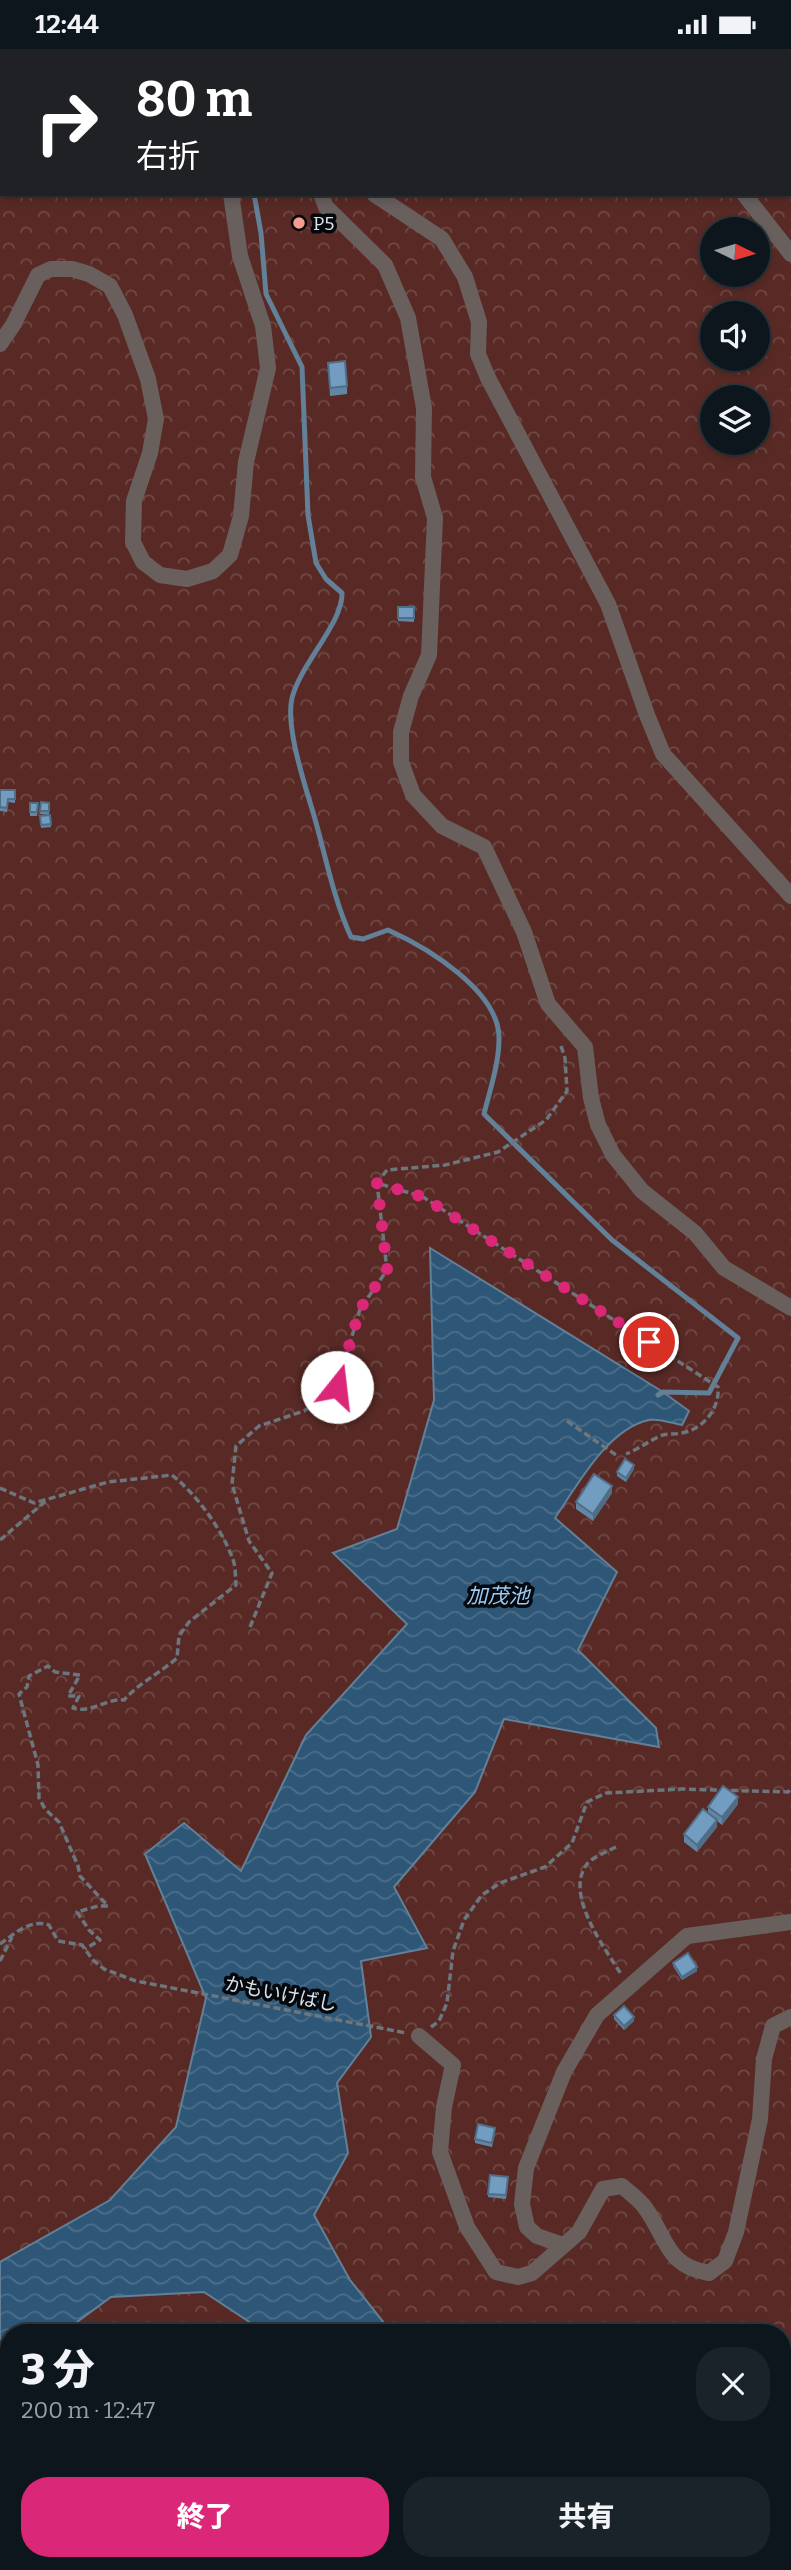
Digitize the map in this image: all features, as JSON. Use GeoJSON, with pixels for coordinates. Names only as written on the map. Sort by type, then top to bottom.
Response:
{"type":"FeatureCollection","features":[{"type":"Feature","properties":{"kind":"street"},"geometry":{"type":"LineString","coordinates":[[0,344],[13,325],[38,275],[51,269],[72,269],[89,274],[110,286],[125,315],[148,379],[156,419],[150,453],[134,502],[133,542],[144,562],[160,575],[187,579],[213,571],[230,555],[241,516],[246,462],[268,368],[263,326],[240,256],[231,196]]}},
{"type":"Feature","properties":{"kind":"street"},"geometry":{"type":"LineString","coordinates":[[322,196],[326,207],[385,265],[408,318],[424,408],[423,477],[435,518],[429,655],[411,696],[401,732],[401,762],[414,795],[442,826],[484,848],[524,932],[548,1004],[586,1047],[591,1098],[598,1125],[613,1155],[642,1191],[695,1233],[724,1268],[791,1308]]}},
{"type":"Feature","properties":{"kind":"street"},"geometry":{"type":"LineString","coordinates":[[377,196],[442,239],[466,277],[479,322],[478,353],[488,378],[608,604],[663,754],[791,895]]}},
{"type":"Feature","properties":{"kind":"street"},"geometry":{"type":"LineString","coordinates":[[746,196],[791,254]]}},
{"type":"Feature","properties":{"kind":"street"},"geometry":{"type":"LineString","coordinates":[[563,2245],[537,2236],[527,2227],[522,2204],[526,2168],[564,2072],[597,2015],[687,1936],[791,1922]]}},
{"type":"Feature","properties":{"kind":"street"},"geometry":{"type":"LineString","coordinates":[[419,2036],[453,2064],[443,2106],[440,2152],[467,2227],[496,2272],[518,2277],[532,2273],[579,2232],[603,2189],[622,2186],[643,2204],[676,2260],[709,2273],[725,2261],[736,2232],[760,2119],[764,2059],[774,2026],[791,2017]]}},
{"type":"Feature","properties":{"kind":"path"},"geometry":{"type":"LineString","coordinates":[[250,1627],[272,1573],[249,1541],[232,1484],[236,1446],[259,1426],[304,1411],[337,1387],[360,1309],[387,1269],[377,1183],[387,1170],[445,1165],[498,1151],[546,1120],[567,1091],[565,1058],[558,1036]]}},
{"type":"Feature","properties":{"kind":"path"},"geometry":{"type":"LineString","coordinates":[[377,1183],[423,1197],[718,1387],[719,1400],[710,1416],[695,1429],[663,1434],[626,1454]]}},
{"type":"Feature","properties":{"kind":"path"},"geometry":{"type":"LineString","coordinates":[[567,1421],[616,1455]]}},
{"type":"Feature","properties":{"kind":"path"},"geometry":{"type":"LineString","coordinates":[[0,1488],[34,1503],[108,1482],[172,1475],[195,1497],[233,1558],[236,1585],[189,1622],[179,1636],[177,1658],[159,1674],[134,1688],[124,1700],[116,1699],[82,1711],[73,1708],[79,1696],[68,1696],[80,1675],[55,1672],[48,1665],[29,1677],[27,1687],[19,1694],[38,1765],[39,1798],[45,1809],[59,1822],[78,1865],[79,1876],[108,1906],[77,1912],[89,1930],[100,1940],[86,1949]]}},
{"type":"Feature","properties":{"kind":"path"},"geometry":{"type":"LineString","coordinates":[[0,1540],[49,1499]]}},
{"type":"Feature","properties":{"kind":"path"},"geometry":{"type":"LineString","coordinates":[[419,2036],[439,2021],[447,2003],[453,1951],[464,1920],[482,1895],[500,1883],[545,1867],[572,1843],[587,1801],[606,1793],[682,1789],[788,1792],[791,1789]]}},
{"type":"Feature","properties":{"kind":"path"},"geometry":{"type":"LineString","coordinates":[[616,1847],[588,1863],[579,1881],[579,1898],[604,1947],[629,1987]]}},
{"type":"Feature","properties":{"kind":"path","name":"かもいけばし"},"geometry":{"type":"LineString","coordinates":[[13,1935],[23,1927],[40,1923],[49,1925],[58,1941],[82,1945],[104,1969],[136,1981],[419,2036]]}},
{"type":"Feature","properties":{"kind":"path"},"geometry":{"type":"LineString","coordinates":[[0,1944],[13,1935]]}},
{"type":"Feature","properties":{"kind":"path"},"geometry":{"type":"LineString","coordinates":[[0,1961],[13,1935]]}},
{"type":"Feature","properties":{"kind":"green space"},"geometry":{"type":"Polygon","coordinates":[[[0,196],[791,196],[791,2324],[385,2324],[350,2280],[314,2215],[348,2153],[337,2083],[371,2036],[361,1961],[393,1887],[475,1792],[504,1719],[658,1747],[656,1728],[578,1650],[617,1572],[554,1519],[583,1475],[619,1435],[649,1420],[681,1425],[689,1411],[663,1392],[430,1248],[434,1400],[397,1529],[334,1554],[407,1623],[306,1735],[241,1871],[185,1824],[146,1853],[206,1998],[176,2127],[110,2199],[0,2262],[0,196]]]}},
{"type":"Feature","properties":{"kind":"green space"},"geometry":{"type":"Polygon","coordinates":[[[204,2292],[252,2324],[74,2324],[111,2297],[204,2292]]]}},
{"type":"Feature","properties":{"kind":"water","name":"加茂池"},"geometry":{"type":"Polygon","coordinates":[[[430,1248],[663,1392],[689,1411],[682,1425],[649,1420],[634,1425],[620,1435],[594,1460],[555,1518],[617,1572],[578,1650],[656,1728],[659,1747],[504,1719],[475,1792],[394,1887],[427,1948],[361,1961],[371,2037],[337,2083],[348,2153],[314,2215],[350,2280],[385,2324],[252,2324],[204,2292],[111,2297],[74,2324],[0,2324],[0,2262],[110,2200],[176,2127],[206,1998],[145,1854],[184,1823],[241,1871],[306,1735],[407,1624],[333,1553],[397,1529],[434,1400],[430,1248]]]}},
{"type":"Feature","properties":{"kind":"building"},"geometry":{"type":"Polygon","coordinates":[[[345,361],[347,386],[330,388],[328,363],[345,361]]]}},
{"type":"Feature","properties":{"kind":"building"},"geometry":{"type":"Polygon","coordinates":[[[398,607],[414,607],[414,618],[398,618],[398,607]]]}},
{"type":"Feature","properties":{"kind":"building"},"geometry":{"type":"Polygon","coordinates":[[[0,790],[15,790],[15,799],[8,799],[7,808],[0,807],[0,790]]]}},
{"type":"Feature","properties":{"kind":"building"},"geometry":{"type":"Polygon","coordinates":[[[41,802],[49,803],[49,811],[40,811],[41,802]]]}},
{"type":"Feature","properties":{"kind":"building"},"geometry":{"type":"Polygon","coordinates":[[[30,803],[38,803],[37,812],[30,812],[30,803]]]}},
{"type":"Feature","properties":{"kind":"building"},"geometry":{"type":"Polygon","coordinates":[[[50,815],[51,824],[41,825],[40,816],[50,815]]]}},
{"type":"Feature","properties":{"kind":"building"},"geometry":{"type":"Polygon","coordinates":[[[625,1459],[634,1465],[626,1478],[617,1472],[625,1459]]]}},
{"type":"Feature","properties":{"kind":"building"},"geometry":{"type":"Polygon","coordinates":[[[594,1474],[612,1486],[593,1514],[576,1502],[594,1474]]]}},
{"type":"Feature","properties":{"kind":"building"},"geometry":{"type":"Polygon","coordinates":[[[723,1786],[738,1797],[722,1817],[708,1807],[723,1786]]]}},
{"type":"Feature","properties":{"kind":"building"},"geometry":{"type":"Polygon","coordinates":[[[703,1809],[717,1820],[697,1845],[684,1834],[703,1809]]]}},
{"type":"Feature","properties":{"kind":"building"},"geometry":{"type":"Polygon","coordinates":[[[688,1953],[697,1967],[682,1977],[673,1963],[688,1953]]]}},
{"type":"Feature","properties":{"kind":"building"},"geometry":{"type":"Polygon","coordinates":[[[624,2006],[634,2017],[624,2026],[614,2015],[624,2006]]]}},
{"type":"Feature","properties":{"kind":"building"},"geometry":{"type":"Polygon","coordinates":[[[478,2124],[495,2128],[492,2143],[475,2139],[478,2124]]]}},
{"type":"Feature","properties":{"kind":"building"},"geometry":{"type":"Polygon","coordinates":[[[490,2175],[508,2177],[506,2195],[488,2194],[490,2175]]]}},
{"type":"Feature","properties":{"kind":"waterway"},"geometry":{"type":"LineString","coordinates":[[254,196],[261,233],[266,294],[302,367],[308,515],[316,563],[326,579],[342,593],[336,617],[297,685],[291,711],[298,758],[340,908],[351,937],[363,939],[388,930],[440,959],[474,988],[496,1021],[499,1039],[496,1067],[484,1114],[612,1240],[738,1338],[709,1393],[663,1392],[658,1395]]}},
{"type":"Feature","properties":{"kind":"place","name":"P5"},"geometry":{"type":"Point","coordinates":[299,223]}},
{"type":"Feature","properties":{"kind":"route"},"geometry":{"type":"LineString","coordinates":[[337,1387],[360,1309],[387,1269],[377,1183],[423,1197],[649,1342]]}}]}
